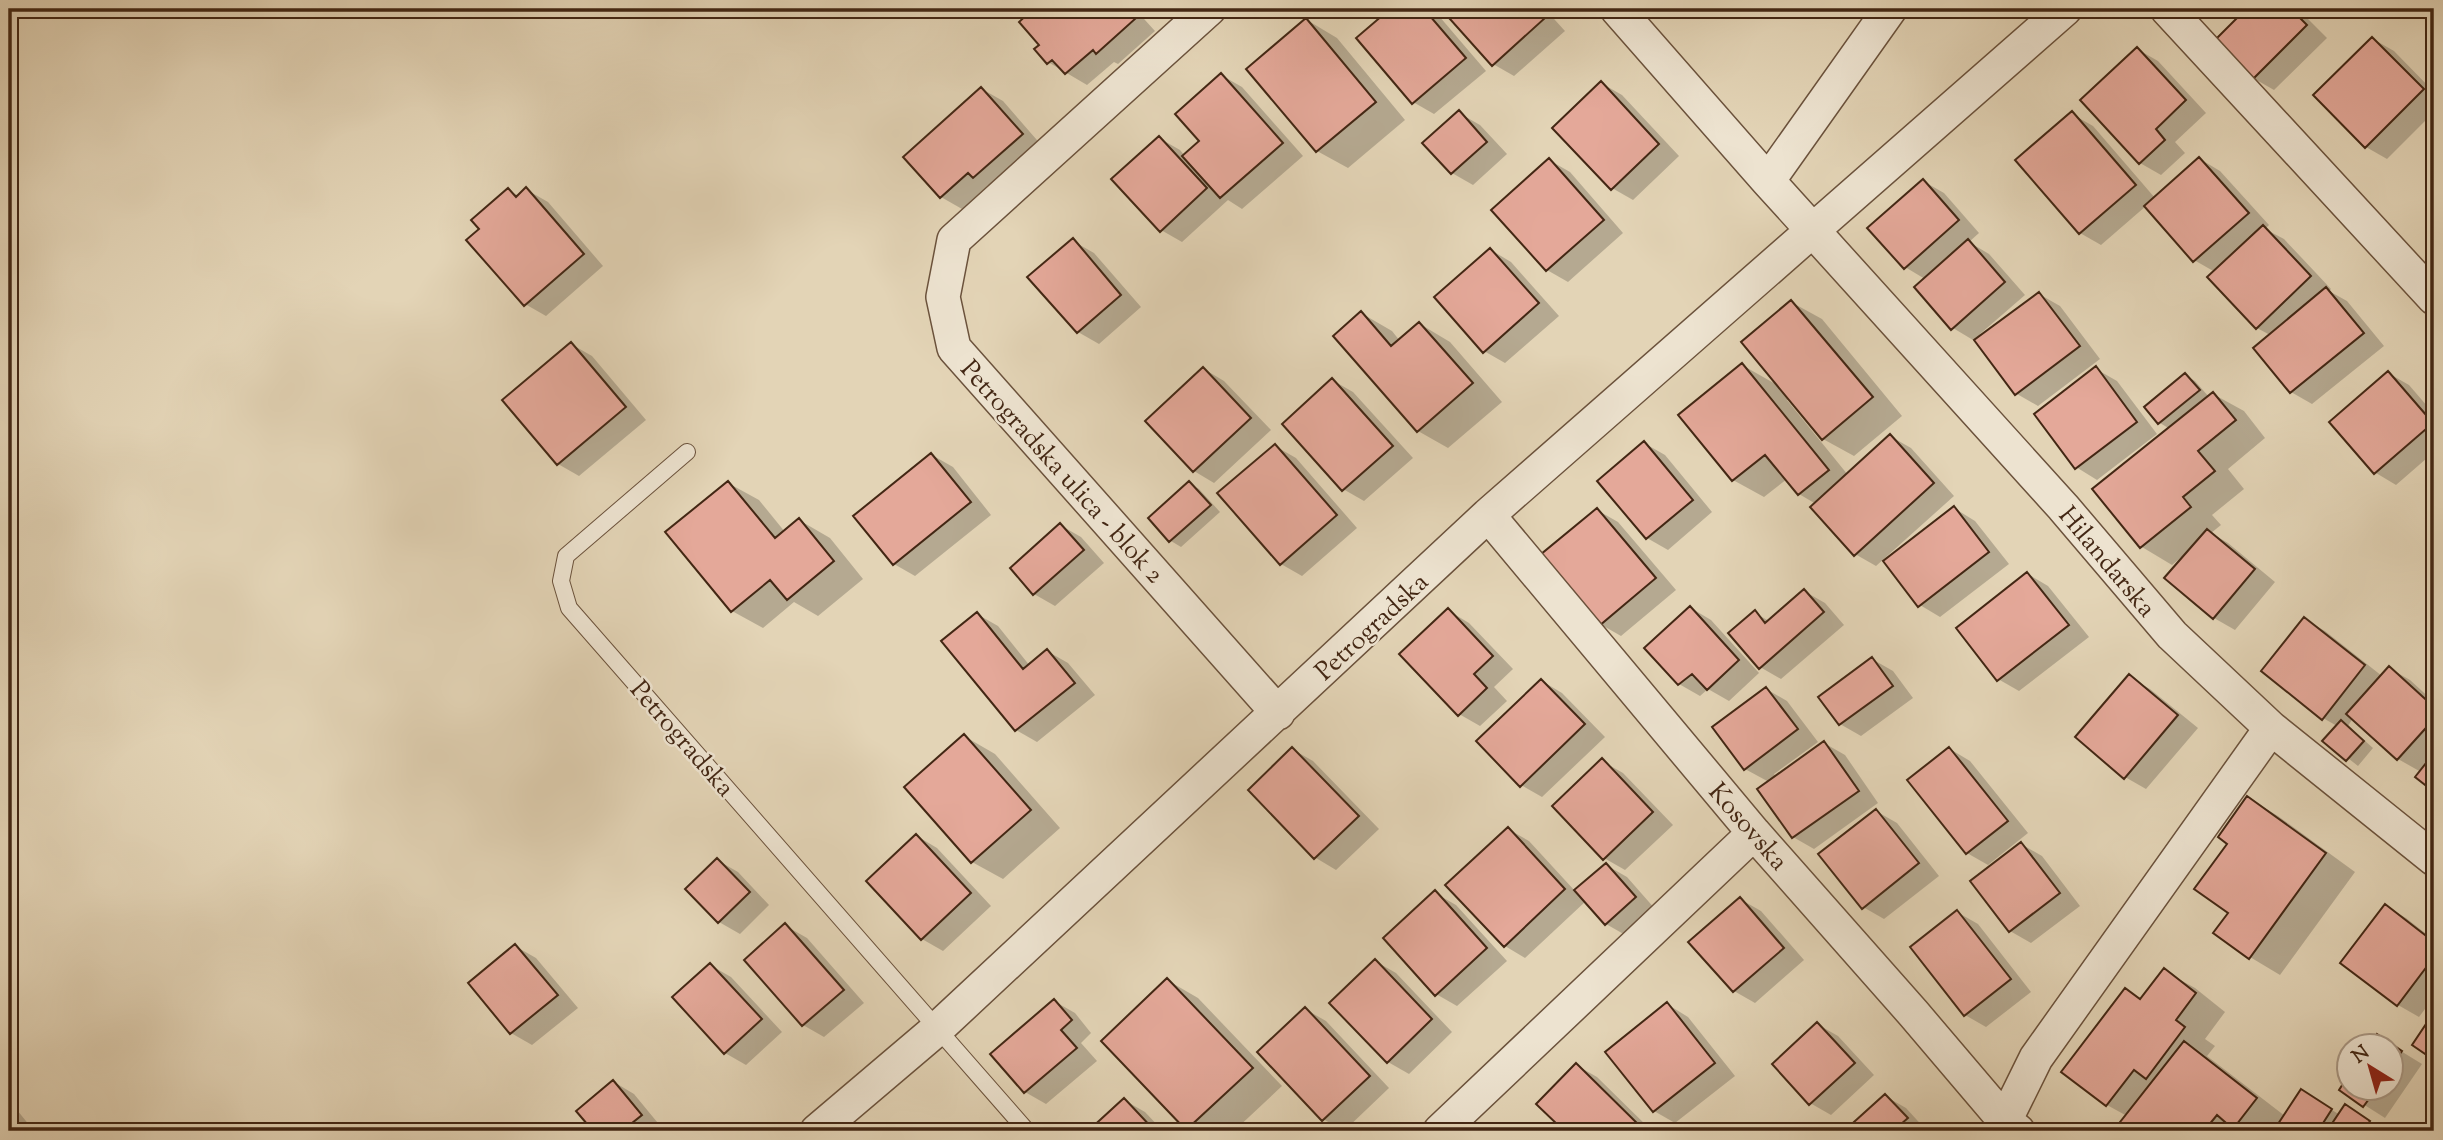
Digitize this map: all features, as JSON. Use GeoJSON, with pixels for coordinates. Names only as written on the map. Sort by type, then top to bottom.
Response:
{"type":"FeatureCollection","features":[{"type":"Feature","properties":{"kind":"street","name":"Petrogradska ulica - blok 2"},"geometry":{"type":"LineString","coordinates":[[1209,9],[954,240],[943,297],[954,348],[1278,713]]}},
{"type":"Feature","properties":{"kind":"street","name":"Hilandarska"},"geometry":{"type":"LineString","coordinates":[[1617,9],[1768,181],[2063,507],[2172,635],[2271,728],[2434,859]]}},
{"type":"Feature","properties":{"kind":"street"},"geometry":{"type":"LineString","coordinates":[[1768,181],[1890,9]]}},
{"type":"Feature","properties":{"kind":"street","name":"Petrogradska"},"geometry":{"type":"LineString","coordinates":[[817,1131],[936,1030],[1488,515],[2065,9]]}},
{"type":"Feature","properties":{"kind":"street"},"geometry":{"type":"LineString","coordinates":[[2167,9],[2434,298]]}},
{"type":"Feature","properties":{"kind":"street","name":"Kosovska"},"geometry":{"type":"LineString","coordinates":[[1488,515],[1754,833],[1914,1014],[2008,1128]]}},
{"type":"Feature","properties":{"kind":"street"},"geometry":{"type":"LineString","coordinates":[[2008,1128],[2036,1058],[2271,728]]}},
{"type":"Feature","properties":{"kind":"street"},"geometry":{"type":"LineString","coordinates":[[1440,1131],[1754,833]]}},
{"type":"Feature","properties":{"kind":"lane","name":"Petrogradska"},"geometry":{"type":"LineString","coordinates":[[687,452],[566,556],[561,581],[569,608],[1027,1131]]}},
{"type":"Feature","properties":{"kind":"building"},"geometry":{"type":"Polygon","coordinates":[[[1033,9],[1127,9],[1135,19],[1096,54],[1093,50],[1065,74],[1052,60],[1047,64],[1034,49],[1039,45],[1019,22],[1033,9]]]}},
{"type":"Feature","properties":{"kind":"building"},"geometry":{"type":"Polygon","coordinates":[[[1390,9],[1424,9],[1466,58],[1412,104],[1356,38],[1390,9]]]}},
{"type":"Feature","properties":{"kind":"building"},"geometry":{"type":"Polygon","coordinates":[[[1441,9],[1537,9],[1545,18],[1492,66],[1441,9]]]}},
{"type":"Feature","properties":{"kind":"building"},"geometry":{"type":"Polygon","coordinates":[[[2246,9],[2291,9],[2307,25],[2252,80],[2214,41],[2246,9]]]}},
{"type":"Feature","properties":{"kind":"building"},"geometry":{"type":"Polygon","coordinates":[[[1306,18],[1376,102],[1316,152],[1246,69],[1306,18]]]}},
{"type":"Feature","properties":{"kind":"building"},"geometry":{"type":"Polygon","coordinates":[[[2372,37],[2424,89],[2365,148],[2313,95],[2372,37]]]}},
{"type":"Feature","properties":{"kind":"building"},"geometry":{"type":"Polygon","coordinates":[[[2137,47],[2186,100],[2156,129],[2165,140],[2139,164],[2080,100],[2137,47]]]}},
{"type":"Feature","properties":{"kind":"building"},"geometry":{"type":"Polygon","coordinates":[[[1221,73],[1283,143],[1220,198],[1182,156],[1199,141],[1175,114],[1221,73]]]}},
{"type":"Feature","properties":{"kind":"building"},"geometry":{"type":"Polygon","coordinates":[[[1601,81],[1659,144],[1611,190],[1552,128],[1601,81]]]}},
{"type":"Feature","properties":{"kind":"building"},"geometry":{"type":"Polygon","coordinates":[[[981,87],[1023,134],[973,178],[968,173],[940,198],[903,157],[981,87]]]}},
{"type":"Feature","properties":{"kind":"building"},"geometry":{"type":"Polygon","coordinates":[[[1459,110],[1487,142],[1451,174],[1422,143],[1459,110]]]}},
{"type":"Feature","properties":{"kind":"building"},"geometry":{"type":"Polygon","coordinates":[[[2072,111],[2136,185],[2079,234],[2015,160],[2072,111]]]}},
{"type":"Feature","properties":{"kind":"building"},"geometry":{"type":"Polygon","coordinates":[[[1159,136],[1207,188],[1160,232],[1111,179],[1159,136]]]}},
{"type":"Feature","properties":{"kind":"building"},"geometry":{"type":"Polygon","coordinates":[[[2199,157],[2249,213],[2193,262],[2144,206],[2199,157]]]}},
{"type":"Feature","properties":{"kind":"building"},"geometry":{"type":"Polygon","coordinates":[[[1549,158],[1604,220],[1546,271],[1491,210],[1549,158]]]}},
{"type":"Feature","properties":{"kind":"building"},"geometry":{"type":"Polygon","coordinates":[[[1923,179],[1959,220],[1904,269],[1867,228],[1923,179]]]}},
{"type":"Feature","properties":{"kind":"building"},"geometry":{"type":"Polygon","coordinates":[[[526,187],[584,254],[524,306],[466,240],[479,229],[471,220],[508,188],[516,197],[526,187]]]}},
{"type":"Feature","properties":{"kind":"building"},"geometry":{"type":"Polygon","coordinates":[[[2263,225],[2311,276],[2256,329],[2207,277],[2263,225]]]}},
{"type":"Feature","properties":{"kind":"building"},"geometry":{"type":"Polygon","coordinates":[[[1073,238],[1121,295],[1077,333],[1027,277],[1073,238]]]}},
{"type":"Feature","properties":{"kind":"building"},"geometry":{"type":"Polygon","coordinates":[[[1968,239],[2005,282],[1951,330],[1914,287],[1968,239]]]}},
{"type":"Feature","properties":{"kind":"building"},"geometry":{"type":"Polygon","coordinates":[[[1490,248],[1539,303],[1483,353],[1434,297],[1490,248]]]}},
{"type":"Feature","properties":{"kind":"building"},"geometry":{"type":"Polygon","coordinates":[[[2326,287],[2364,333],[2290,393],[2253,348],[2326,287]]]}},
{"type":"Feature","properties":{"kind":"building"},"geometry":{"type":"Polygon","coordinates":[[[2039,292],[2080,346],[2015,395],[1974,340],[2039,292]]]}},
{"type":"Feature","properties":{"kind":"building"},"geometry":{"type":"Polygon","coordinates":[[[1791,300],[1873,397],[1822,440],[1741,342],[1791,300]]]}},
{"type":"Feature","properties":{"kind":"building"},"geometry":{"type":"Polygon","coordinates":[[[1361,311],[1391,346],[1419,322],[1473,383],[1417,432],[1333,336],[1361,311]]]}},
{"type":"Feature","properties":{"kind":"building"},"geometry":{"type":"Polygon","coordinates":[[[571,342],[626,407],[557,465],[502,400],[571,342]]]}},
{"type":"Feature","properties":{"kind":"building"},"geometry":{"type":"Polygon","coordinates":[[[1742,363],[1829,470],[1798,495],[1765,455],[1732,481],[1678,415],[1742,363]]]}},
{"type":"Feature","properties":{"kind":"building"},"geometry":{"type":"Polygon","coordinates":[[[2096,366],[2137,422],[2075,469],[2034,414],[2096,366]]]}},
{"type":"Feature","properties":{"kind":"building"},"geometry":{"type":"Polygon","coordinates":[[[1203,367],[1251,418],[1193,472],[1145,421],[1203,367]]]}},
{"type":"Feature","properties":{"kind":"building"},"geometry":{"type":"Polygon","coordinates":[[[2388,371],[2433,423],[2374,474],[2329,422],[2388,371]]]}},
{"type":"Feature","properties":{"kind":"building"},"geometry":{"type":"Polygon","coordinates":[[[2185,373],[2200,390],[2158,424],[2144,407],[2185,373]]]}},
{"type":"Feature","properties":{"kind":"building"},"geometry":{"type":"Polygon","coordinates":[[[1332,378],[1393,446],[1342,491],[1282,424],[1332,378]]]}},
{"type":"Feature","properties":{"kind":"building"},"geometry":{"type":"Polygon","coordinates":[[[2213,392],[2236,420],[2198,451],[2215,471],[2183,497],[2191,507],[2140,548],[2092,489],[2213,392]]]}},
{"type":"Feature","properties":{"kind":"building"},"geometry":{"type":"Polygon","coordinates":[[[1890,434],[1934,483],[1854,556],[1810,507],[1890,434]]]}},
{"type":"Feature","properties":{"kind":"building"},"geometry":{"type":"Polygon","coordinates":[[[1644,441],[1693,500],[1646,539],[1597,481],[1644,441]]]}},
{"type":"Feature","properties":{"kind":"building"},"geometry":{"type":"Polygon","coordinates":[[[1275,444],[1337,515],[1280,565],[1217,493],[1275,444]]]}},
{"type":"Feature","properties":{"kind":"building"},"geometry":{"type":"Polygon","coordinates":[[[931,453],[971,502],[893,565],[853,516],[931,453]]]}},
{"type":"Feature","properties":{"kind":"building"},"geometry":{"type":"Polygon","coordinates":[[[728,481],[775,538],[799,518],[834,561],[787,600],[770,580],[731,612],[665,532],[728,481]]]}},
{"type":"Feature","properties":{"kind":"building"},"geometry":{"type":"Polygon","coordinates":[[[1189,481],[1211,505],[1169,542],[1148,518],[1189,481]]]}},
{"type":"Feature","properties":{"kind":"building"},"geometry":{"type":"Polygon","coordinates":[[[1954,506],[1989,552],[1918,607],[1883,561],[1954,506]]]}},
{"type":"Feature","properties":{"kind":"building"},"geometry":{"type":"Polygon","coordinates":[[[1597,508],[1656,578],[1599,626],[1540,555],[1597,508]]]}},
{"type":"Feature","properties":{"kind":"building"},"geometry":{"type":"Polygon","coordinates":[[[1060,523],[1084,550],[1033,595],[1010,568],[1060,523]]]}},
{"type":"Feature","properties":{"kind":"building"},"geometry":{"type":"Polygon","coordinates":[[[2207,529],[2255,569],[2213,619],[2164,578],[2207,529]]]}},
{"type":"Feature","properties":{"kind":"building"},"geometry":{"type":"Polygon","coordinates":[[[2027,572],[2069,625],[1997,681],[1956,628],[2027,572]]]}},
{"type":"Feature","properties":{"kind":"building"},"geometry":{"type":"Polygon","coordinates":[[[1804,589],[1824,612],[1759,669],[1728,633],[1755,610],[1765,623],[1804,589]]]}},
{"type":"Feature","properties":{"kind":"building"},"geometry":{"type":"Polygon","coordinates":[[[1690,606],[1739,660],[1707,690],[1692,674],[1678,685],[1644,648],[1690,606]]]}},
{"type":"Feature","properties":{"kind":"building"},"geometry":{"type":"Polygon","coordinates":[[[1448,608],[1493,656],[1474,674],[1487,688],[1458,716],[1399,654],[1448,608]]]}},
{"type":"Feature","properties":{"kind":"building"},"geometry":{"type":"Polygon","coordinates":[[[977,612],[1023,669],[1047,649],[1075,683],[1015,731],[941,641],[977,612]]]}},
{"type":"Feature","properties":{"kind":"building"},"geometry":{"type":"Polygon","coordinates":[[[2304,617],[2365,665],[2322,720],[2261,671],[2304,617]]]}},
{"type":"Feature","properties":{"kind":"building"},"geometry":{"type":"Polygon","coordinates":[[[1872,657],[1893,686],[1839,725],[1818,697],[1872,657]]]}},
{"type":"Feature","properties":{"kind":"building"},"geometry":{"type":"Polygon","coordinates":[[[2389,666],[2434,707],[2434,719],[2397,760],[2346,714],[2389,666]]]}},
{"type":"Feature","properties":{"kind":"building"},"geometry":{"type":"Polygon","coordinates":[[[2129,674],[2178,715],[2124,779],[2075,737],[2129,674]]]}},
{"type":"Feature","properties":{"kind":"building"},"geometry":{"type":"Polygon","coordinates":[[[1541,679],[1585,724],[1520,787],[1476,741],[1541,679]]]}},
{"type":"Feature","properties":{"kind":"building"},"geometry":{"type":"Polygon","coordinates":[[[1766,687],[1798,729],[1744,770],[1712,727],[1766,687]]]}},
{"type":"Feature","properties":{"kind":"building"},"geometry":{"type":"Polygon","coordinates":[[[2341,720],[2364,741],[2346,761],[2322,741],[2341,720]]]}},
{"type":"Feature","properties":{"kind":"building"},"geometry":{"type":"Polygon","coordinates":[[[964,734],[1031,810],[971,863],[904,787],[964,734]]]}},
{"type":"Feature","properties":{"kind":"building"},"geometry":{"type":"Polygon","coordinates":[[[1824,741],[1859,791],[1792,838],[1757,789],[1824,741]]]}},
{"type":"Feature","properties":{"kind":"building"},"geometry":{"type":"Polygon","coordinates":[[[1292,747],[1359,816],[1314,859],[1248,790],[1292,747]]]}},
{"type":"Feature","properties":{"kind":"building"},"geometry":{"type":"Polygon","coordinates":[[[1949,747],[2008,821],[1966,854],[1907,780],[1949,747]]]}},
{"type":"Feature","properties":{"kind":"building"},"geometry":{"type":"Polygon","coordinates":[[[2434,753],[2434,792],[2415,777],[2434,753]]]}},
{"type":"Feature","properties":{"kind":"building"},"geometry":{"type":"Polygon","coordinates":[[[1602,758],[1653,812],[1603,860],[1552,806],[1602,758]]]}},
{"type":"Feature","properties":{"kind":"building"},"geometry":{"type":"Polygon","coordinates":[[[2247,796],[2326,853],[2249,959],[2213,933],[2228,913],[2194,889],[2227,844],[2218,837],[2247,796]]]}},
{"type":"Feature","properties":{"kind":"building"},"geometry":{"type":"Polygon","coordinates":[[[1876,809],[1919,863],[1862,909],[1818,854],[1876,809]]]}},
{"type":"Feature","properties":{"kind":"building"},"geometry":{"type":"Polygon","coordinates":[[[1508,827],[1565,889],[1504,947],[1445,885],[1508,827]]]}},
{"type":"Feature","properties":{"kind":"building"},"geometry":{"type":"Polygon","coordinates":[[[916,834],[971,893],[921,940],[866,881],[916,834]]]}},
{"type":"Feature","properties":{"kind":"building"},"geometry":{"type":"Polygon","coordinates":[[[2021,842],[2060,893],[2009,932],[1970,881],[2021,842]]]}},
{"type":"Feature","properties":{"kind":"building"},"geometry":{"type":"Polygon","coordinates":[[[717,858],[750,892],[718,923],[685,889],[717,858]]]}},
{"type":"Feature","properties":{"kind":"building"},"geometry":{"type":"Polygon","coordinates":[[[1606,863],[1636,897],[1605,925],[1574,890],[1606,863]]]}},
{"type":"Feature","properties":{"kind":"building"},"geometry":{"type":"Polygon","coordinates":[[[1435,890],[1487,948],[1435,996],[1383,938],[1435,890]]]}},
{"type":"Feature","properties":{"kind":"building"},"geometry":{"type":"Polygon","coordinates":[[[1740,897],[1784,948],[1733,992],[1688,942],[1740,897]]]}},
{"type":"Feature","properties":{"kind":"building"},"geometry":{"type":"Polygon","coordinates":[[[2385,904],[2434,942],[2434,957],[2397,1006],[2340,963],[2385,904]]]}},
{"type":"Feature","properties":{"kind":"building"},"geometry":{"type":"Polygon","coordinates":[[[1957,910],[2011,979],[1964,1016],[1910,947],[1957,910]]]}},
{"type":"Feature","properties":{"kind":"building"},"geometry":{"type":"Polygon","coordinates":[[[785,923],[844,990],[802,1026],[744,960],[785,923]]]}},
{"type":"Feature","properties":{"kind":"building"},"geometry":{"type":"Polygon","coordinates":[[[515,944],[558,995],[510,1034],[468,983],[515,944]]]}},
{"type":"Feature","properties":{"kind":"building"},"geometry":{"type":"Polygon","coordinates":[[[1375,959],[1432,1019],[1387,1063],[1329,1003],[1375,959]]]}},
{"type":"Feature","properties":{"kind":"building"},"geometry":{"type":"Polygon","coordinates":[[[710,963],[762,1019],[724,1054],[672,997],[710,963]]]}},
{"type":"Feature","properties":{"kind":"building"},"geometry":{"type":"Polygon","coordinates":[[[2164,968],[2196,993],[2176,1020],[2185,1027],[2146,1079],[2134,1070],[2106,1106],[2061,1072],[2125,988],[2140,999],[2164,968]]]}},
{"type":"Feature","properties":{"kind":"building"},"geometry":{"type":"Polygon","coordinates":[[[1167,978],[1253,1068],[1186,1130],[1101,1041],[1167,978]]]}},
{"type":"Feature","properties":{"kind":"building"},"geometry":{"type":"Polygon","coordinates":[[[1054,999],[1072,1020],[1061,1030],[1077,1048],[1024,1093],[990,1054],[1054,999]]]}},
{"type":"Feature","properties":{"kind":"building"},"geometry":{"type":"Polygon","coordinates":[[[1667,1002],[1715,1063],[1653,1112],[1605,1052],[1667,1002]]]}},
{"type":"Feature","properties":{"kind":"building"},"geometry":{"type":"Polygon","coordinates":[[[1305,1007],[1370,1076],[1322,1121],[1257,1052],[1305,1007]]]}},
{"type":"Feature","properties":{"kind":"building"},"geometry":{"type":"Polygon","coordinates":[[[2434,1012],[2434,1060],[2412,1045],[2434,1012]]]}},
{"type":"Feature","properties":{"kind":"building"},"geometry":{"type":"Polygon","coordinates":[[[1817,1022],[1855,1063],[1809,1105],[1772,1064],[1817,1022]]]}},
{"type":"Feature","properties":{"kind":"building"},"geometry":{"type":"Polygon","coordinates":[[[2184,1041],[2257,1098],[2233,1129],[2217,1115],[2204,1131],[2113,1131],[2184,1041]]]}},
{"type":"Feature","properties":{"kind":"building"},"geometry":{"type":"Polygon","coordinates":[[[1576,1063],[1645,1131],[1554,1131],[1559,1126],[1536,1104],[1576,1063]]]}},
{"type":"Feature","properties":{"kind":"building"},"geometry":{"type":"Polygon","coordinates":[[[613,1080],[642,1115],[622,1131],[593,1131],[576,1111],[613,1080]]]}},
{"type":"Feature","properties":{"kind":"building"},"geometry":{"type":"Polygon","coordinates":[[[2301,1089],[2332,1109],[2318,1131],[2282,1131],[2276,1127],[2301,1089]]]}},
{"type":"Feature","properties":{"kind":"building"},"geometry":{"type":"Polygon","coordinates":[[[1885,1094],[1908,1118],[1893,1131],[1844,1131],[1885,1094]]]}},
{"type":"Feature","properties":{"kind":"building"},"geometry":{"type":"Polygon","coordinates":[[[1124,1098],[1155,1131],[1088,1131],[1124,1098]]]}},
{"type":"Feature","properties":{"kind":"building"},"geometry":{"type":"Polygon","coordinates":[[[2345,1104],[2370,1121],[2363,1131],[2327,1131],[2345,1104]]]}}]}
